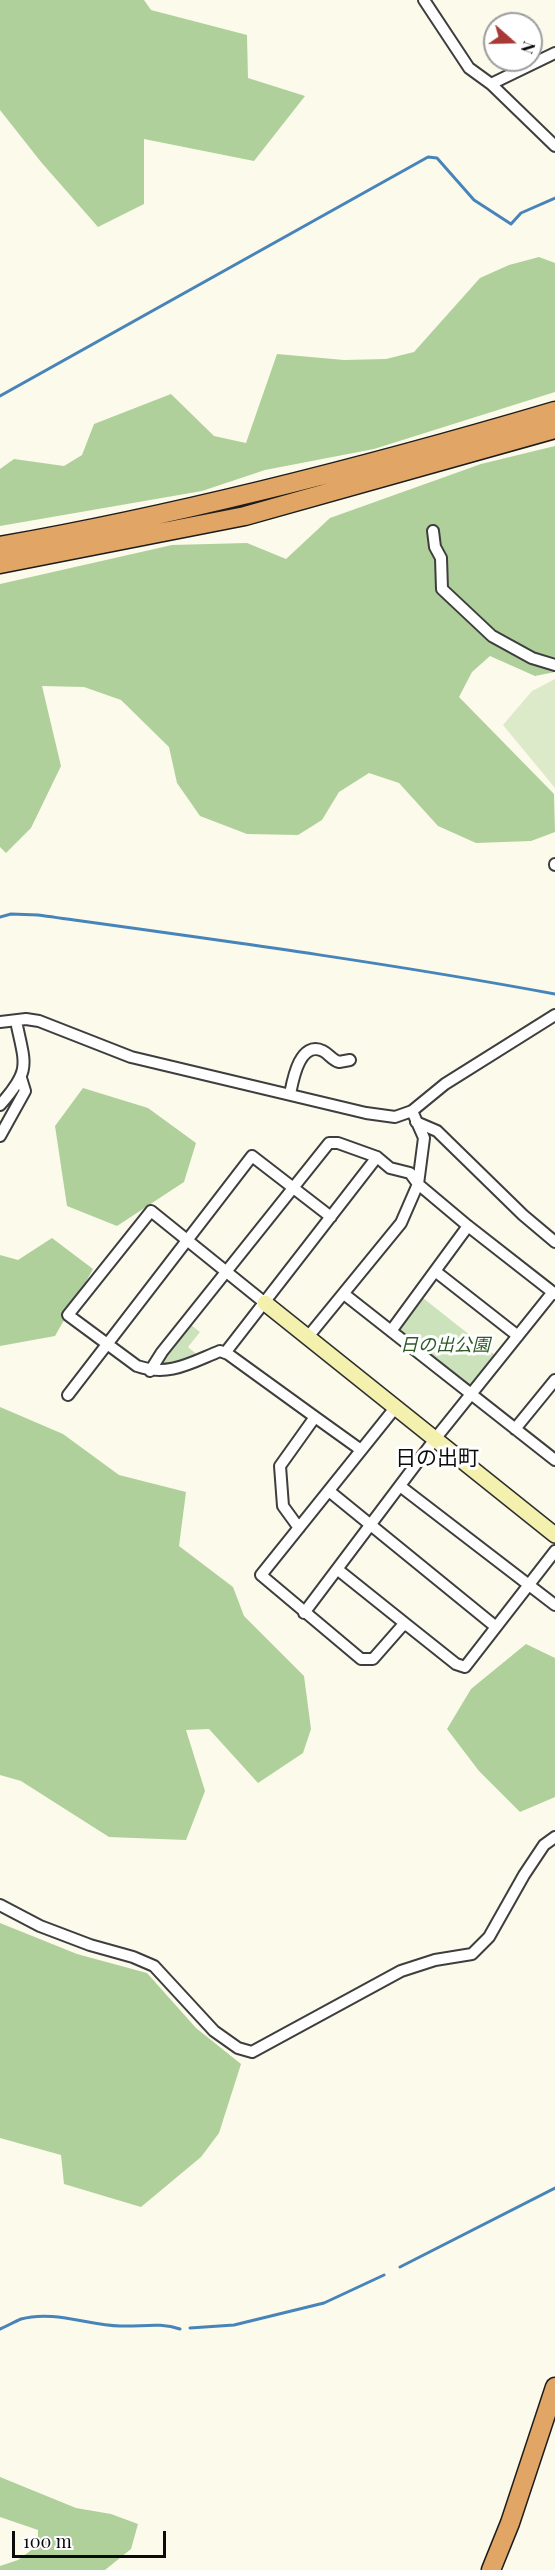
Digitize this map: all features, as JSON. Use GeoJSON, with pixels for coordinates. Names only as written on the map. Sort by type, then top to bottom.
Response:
{"type":"FeatureCollection","features":[{"type":"Feature","properties":{"kind":"highway"},"geometry":{"type":"LineString","coordinates":[[0,564],[555,411]]}},
{"type":"Feature","properties":{"kind":"highway"},"geometry":{"type":"LineString","coordinates":[[0,546],[91,539],[246,516],[555,429]]}},
{"type":"Feature","properties":{"kind":"highway"},"geometry":{"type":"LineString","coordinates":[[0,539],[91,539]]}},
{"type":"Feature","properties":{"kind":"highway"},"geometry":{"type":"LineString","coordinates":[[0,572],[91,539]]}},
{"type":"Feature","properties":{"kind":"highway"},"geometry":{"type":"LineString","coordinates":[[491,2570],[510,2523],[555,2387]]}},
{"type":"Feature","properties":{"kind":"street"},"geometry":{"type":"LineString","coordinates":[[424,0],[470,68],[491,84],[555,146]]}},
{"type":"Feature","properties":{"kind":"street"},"geometry":{"type":"LineString","coordinates":[[491,84],[555,53]]}},
{"type":"Feature","properties":{"kind":"street"},"geometry":{"type":"LineString","coordinates":[[434,531],[435,547],[441,558],[442,589],[492,636],[532,658],[555,665]]}},
{"type":"Feature","properties":{"kind":"street"},"geometry":{"type":"LineString","coordinates":[[414,1117],[444,1084],[555,1015]]}},
{"type":"Feature","properties":{"kind":"street"},"geometry":{"type":"LineString","coordinates":[[0,1022],[26,1019],[45,1022],[131,1057],[382,1116],[414,1117],[437,1131],[523,1215],[555,1242]]}},
{"type":"Feature","properties":{"kind":"street"},"geometry":{"type":"LineString","coordinates":[[0,1105],[21,1078],[26,1066],[16,1021]]}},
{"type":"Feature","properties":{"kind":"street"},"geometry":{"type":"LineString","coordinates":[[290,1094],[296,1067],[309,1050],[325,1051],[339,1062],[350,1060]]}},
{"type":"Feature","properties":{"kind":"street"},"geometry":{"type":"LineString","coordinates":[[0,1136],[25,1091],[21,1078]]}},
{"type":"Feature","properties":{"kind":"street"},"geometry":{"type":"LineString","coordinates":[[308,1338],[401,1223],[418,1184],[424,1138],[414,1117]]}},
{"type":"Feature","properties":{"kind":"street"},"geometry":{"type":"LineString","coordinates":[[150,1371],[162,1352],[225,1271],[329,1143],[338,1143],[377,1157],[390,1168],[410,1173],[418,1184],[468,1226],[554,1293],[435,1439],[304,1613]]}},
{"type":"Feature","properties":{"kind":"street"},"geometry":{"type":"LineString","coordinates":[[68,1395],[252,1156],[331,1217]]}},
{"type":"Feature","properties":{"kind":"street"},"geometry":{"type":"LineString","coordinates":[[225,1353],[377,1157]]}},
{"type":"Feature","properties":{"kind":"street"},"geometry":{"type":"LineString","coordinates":[[361,1450],[240,1361],[225,1353],[220,1352],[166,1372],[150,1371],[137,1366],[68,1315],[151,1211],[555,1535]]}},
{"type":"Feature","properties":{"kind":"street"},"geometry":{"type":"LineString","coordinates":[[391,1331],[468,1226]]}},
{"type":"Feature","properties":{"kind":"street"},"geometry":{"type":"LineString","coordinates":[[435,1271],[518,1336]]}},
{"type":"Feature","properties":{"kind":"street"},"geometry":{"type":"LineString","coordinates":[[344,1294],[555,1460]]}},
{"type":"Feature","properties":{"kind":"street"},"geometry":{"type":"LineString","coordinates":[[515,1429],[555,1380]]}},
{"type":"Feature","properties":{"kind":"street"},"geometry":{"type":"LineString","coordinates":[[395,1408],[261,1575],[361,1659],[369,1661],[378,1655],[402,1626],[407,1624]]}},
{"type":"Feature","properties":{"kind":"street"},"geometry":{"type":"LineString","coordinates":[[298,1528],[283,1506],[280,1466],[315,1417]]}},
{"type":"Feature","properties":{"kind":"street"},"geometry":{"type":"LineString","coordinates":[[400,1486],[555,1605]]}},
{"type":"Feature","properties":{"kind":"street"},"geometry":{"type":"LineString","coordinates":[[329,1491],[496,1627]]}},
{"type":"Feature","properties":{"kind":"street"},"geometry":{"type":"LineString","coordinates":[[337,1569],[456,1664],[465,1667],[555,1551]]}},
{"type":"Feature","properties":{"kind":"street"},"geometry":{"type":"LineString","coordinates":[[0,1905],[40,1926],[90,1946],[133,1957],[154,1966],[213,2031],[238,2048],[252,2052],[401,1971],[435,1960],[471,1954],[489,1937],[528,1869],[544,1845],[555,1837]]}},
{"type":"Feature","properties":{"kind":"green space"},"geometry":{"type":"Polygon","coordinates":[[[0,0],[144,0],[151,10],[247,35],[248,78],[305,96],[254,161],[144,139],[144,204],[98,227],[41,162],[0,110],[0,0]]]}},
{"type":"Feature","properties":{"kind":"green space"},"geometry":{"type":"Polygon","coordinates":[[[539,257],[555,263],[555,392],[374,449],[265,470],[202,491],[0,526],[0,469],[14,459],[64,466],[82,455],[94,424],[171,394],[214,436],[246,443],[277,354],[344,360],[386,359],[414,352],[480,278],[509,265],[539,257]]]}},
{"type":"Feature","properties":{"kind":"green space"},"geometry":{"type":"Polygon","coordinates":[[[555,446],[555,672],[535,676],[490,656],[472,672],[459,697],[554,794],[555,832],[531,841],[476,843],[438,826],[399,783],[369,773],[339,792],[322,820],[298,835],[247,834],[200,816],[177,783],[169,747],[121,700],[84,687],[42,686],[61,766],[31,828],[6,853],[0,847],[0,584],[172,545],[247,543],[286,559],[330,518],[481,464],[555,446]]]}},
{"type":"Feature","properties":{"kind":"green space"},"geometry":{"type":"Polygon","coordinates":[[[555,679],[555,788],[503,725],[532,691],[555,679]]]}},
{"type":"Feature","properties":{"kind":"green space"},"geometry":{"type":"Polygon","coordinates":[[[83,1088],[148,1108],[196,1143],[184,1182],[117,1226],[67,1206],[55,1126],[83,1088]]]}},
{"type":"Feature","properties":{"kind":"green space"},"geometry":{"type":"Polygon","coordinates":[[[52,1238],[93,1269],[55,1336],[0,1346],[0,1255],[18,1260],[52,1238]]]}},
{"type":"Feature","properties":{"kind":"green space","name":"日の出公園"},"geometry":{"type":"Polygon","coordinates":[[[418,1294],[500,1359],[471,1394],[391,1331],[418,1294]]]}},
{"type":"Feature","properties":{"kind":"green space"},"geometry":{"type":"Polygon","coordinates":[[[186,1321],[200,1332],[188,1347],[201,1358],[150,1371],[186,1321]]]}},
{"type":"Feature","properties":{"kind":"green space"},"geometry":{"type":"Polygon","coordinates":[[[0,1407],[63,1434],[119,1475],[186,1492],[179,1546],[233,1587],[244,1616],[304,1676],[311,1729],[303,1753],[258,1783],[209,1729],[186,1730],[205,1791],[186,1840],[109,1837],[21,1781],[0,1775],[0,1407]]]}},
{"type":"Feature","properties":{"kind":"green space"},"geometry":{"type":"Polygon","coordinates":[[[526,1644],[555,1658],[555,1797],[520,1812],[479,1771],[447,1729],[471,1689],[526,1644]]]}},
{"type":"Feature","properties":{"kind":"green space"},"geometry":{"type":"Polygon","coordinates":[[[0,1923],[77,1954],[147,1973],[196,2028],[241,2064],[219,2133],[201,2157],[141,2207],[64,2184],[61,2155],[0,2138],[0,1923]]]}},
{"type":"Feature","properties":{"kind":"green space"},"geometry":{"type":"Polygon","coordinates":[[[0,2477],[76,2508],[111,2514],[138,2524],[131,2549],[105,2570],[0,2570],[0,2566],[18,2560],[38,2545],[38,2530],[0,2517],[0,2477]]]}},
{"type":"Feature","properties":{"kind":"waterway"},"geometry":{"type":"LineString","coordinates":[[0,396],[428,157],[437,158],[474,200],[511,224],[521,213],[555,198]]}},
{"type":"Feature","properties":{"kind":"waterway"},"geometry":{"type":"LineString","coordinates":[[0,917],[11,914],[38,915],[103,924],[361,961],[555,994]]}},
{"type":"Feature","properties":{"kind":"waterway"},"geometry":{"type":"LineString","coordinates":[[400,2267],[555,2188]]}},
{"type":"Feature","properties":{"kind":"waterway"},"geometry":{"type":"LineString","coordinates":[[190,2328],[234,2325],[324,2303],[384,2275]]}},
{"type":"Feature","properties":{"kind":"waterway"},"geometry":{"type":"LineString","coordinates":[[0,2329],[21,2319],[45,2316],[108,2325],[158,2325],[180,2329]]}},
{"type":"Feature","properties":{"kind":"district","name":"日の出町"},"geometry":{"type":"Point","coordinates":[437,1458]}}]}
